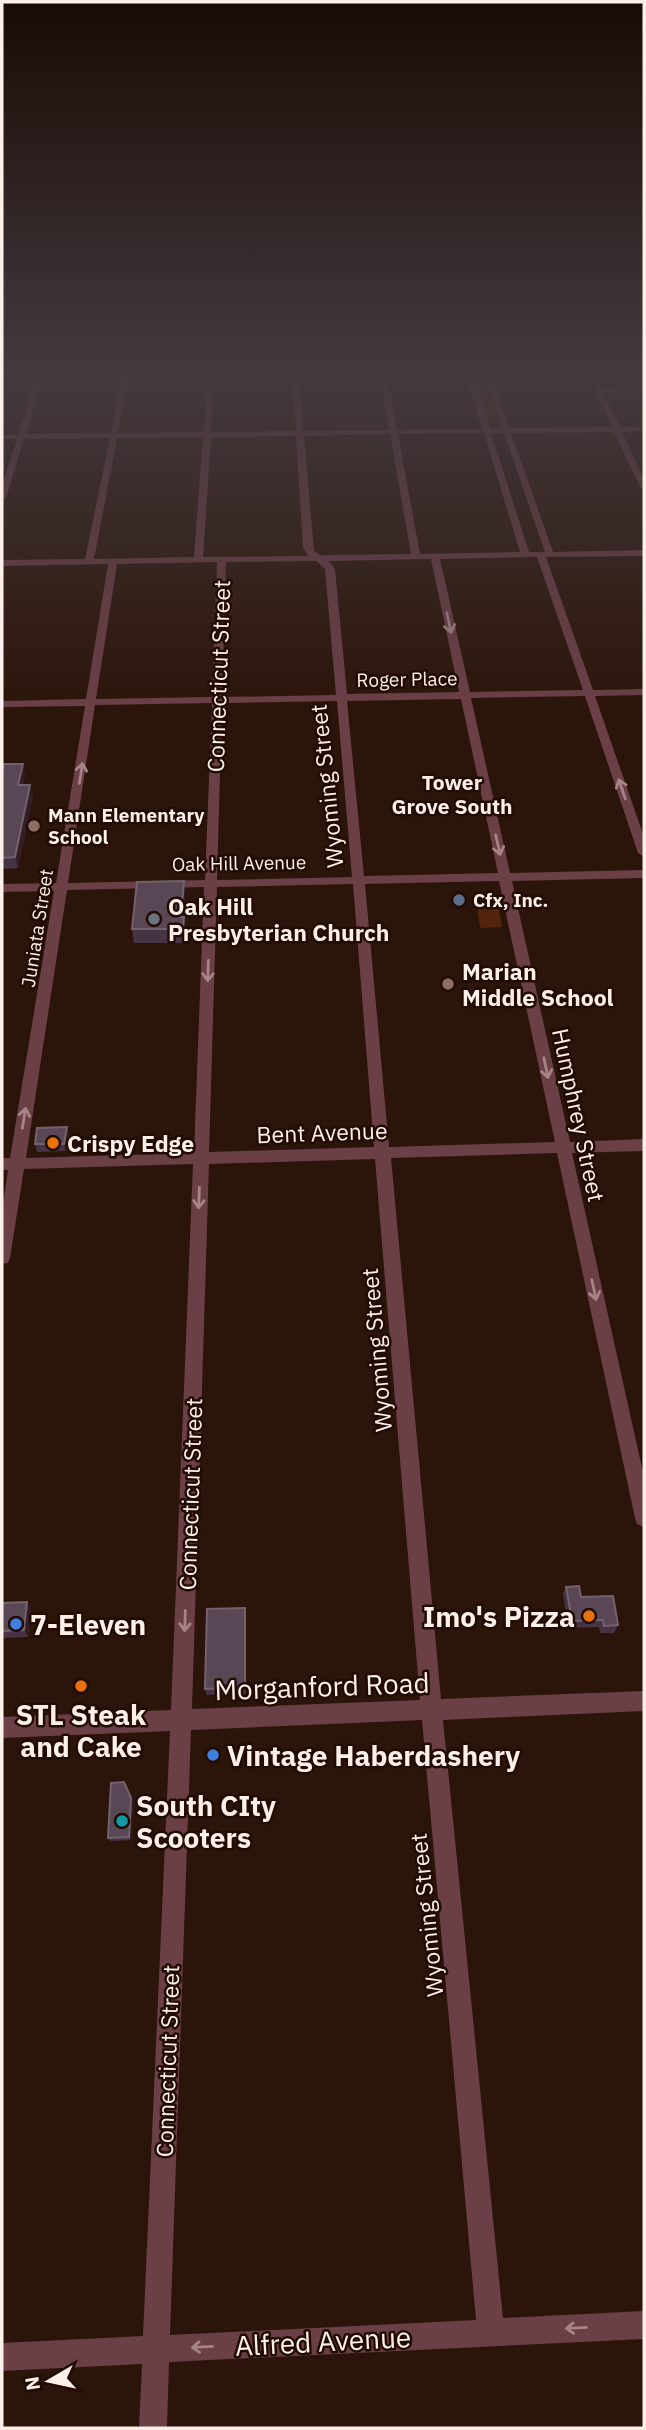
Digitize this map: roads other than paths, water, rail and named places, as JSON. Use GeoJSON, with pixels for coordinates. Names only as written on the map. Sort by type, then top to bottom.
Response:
{"type":"FeatureCollection","features":[{"type":"Feature","properties":{"kind":"street"},"geometry":{"type":"LineString","coordinates":[[89,562],[104,487]]}},
{"type":"Feature","properties":{"kind":"street","name":"Connecticut Street"},"geometry":{"type":"LineString","coordinates":[[198,560],[203,487]]}},
{"type":"Feature","properties":{"kind":"street","name":"Wyoming Street"},"geometry":{"type":"LineString","coordinates":[[303,487],[307,547],[328,564],[330,569],[360,879],[430,1710],[491,2333]]}},
{"type":"Feature","properties":{"kind":"street"},"geometry":{"type":"LineString","coordinates":[[404,487],[416,557]]}},
{"type":"Feature","properties":{"kind":"street"},"geometry":{"type":"LineString","coordinates":[[505,487],[526,555]]}},
{"type":"Feature","properties":{"kind":"street"},"geometry":{"type":"LineString","coordinates":[[524,487],[589,693],[644,853]]}},
{"type":"Feature","properties":{"kind":"street"},"geometry":{"type":"LineString","coordinates":[[2,563],[644,553]]}},
{"type":"Feature","properties":{"kind":"street","name":"Humphrey Street"},"geometry":{"type":"LineString","coordinates":[[435,556],[644,1518]]}},
{"type":"Feature","properties":{"kind":"street","name":"Connecticut Street"},"geometry":{"type":"LineString","coordinates":[[153,2428],[222,560]]}},
{"type":"Feature","properties":{"kind":"street","name":"Juniata Street"},"geometry":{"type":"LineString","coordinates":[[2,1258],[9,1164],[63,886],[113,561]]}},
{"type":"Feature","properties":{"kind":"street","name":"Roger Place"},"geometry":{"type":"LineString","coordinates":[[2,704],[644,692]]}},
{"type":"Feature","properties":{"kind":"street","name":"Oak Hill Avenue"},"geometry":{"type":"LineString","coordinates":[[2,888],[644,874]]}},
{"type":"Feature","properties":{"kind":"street","name":"Bent Avenue"},"geometry":{"type":"LineString","coordinates":[[9,1164],[644,1145]]}},
{"type":"Feature","properties":{"kind":"street","name":"Morganford Road"},"geometry":{"type":"LineString","coordinates":[[2,1727],[644,1701]]}},
{"type":"Feature","properties":{"kind":"street","name":"Alfred Avenue"},"geometry":{"type":"LineString","coordinates":[[2,2357],[644,2325]]}},
{"type":"Feature","properties":{"kind":"place","name":"Mann Elementary School"},"geometry":{"type":"Point","coordinates":[34,826]}},
{"type":"Feature","properties":{"kind":"place","name":"Cfx, Inc."},"geometry":{"type":"Point","coordinates":[459,900]}},
{"type":"Feature","properties":{"kind":"place","name":"Oak Hill Presbyterian Church"},"geometry":{"type":"Point","coordinates":[154,919]}},
{"type":"Feature","properties":{"kind":"place","name":"Marian Middle School"},"geometry":{"type":"Point","coordinates":[448,984]}},
{"type":"Feature","properties":{"kind":"place","name":"Crispy Edge"},"geometry":{"type":"Point","coordinates":[53,1143]}},
{"type":"Feature","properties":{"kind":"place","name":"Imo's Pizza"},"geometry":{"type":"Point","coordinates":[589,1616]}},
{"type":"Feature","properties":{"kind":"place","name":"7-Eleven"},"geometry":{"type":"Point","coordinates":[16,1624]}},
{"type":"Feature","properties":{"kind":"place","name":"STL Steak and Cake"},"geometry":{"type":"Point","coordinates":[81,1686]}},
{"type":"Feature","properties":{"kind":"place","name":"Vintage Haberdashery"},"geometry":{"type":"Point","coordinates":[213,1755]}},
{"type":"Feature","properties":{"kind":"place","name":"South CIty Scooters"},"geometry":{"type":"Point","coordinates":[122,1821]}},
{"type":"Feature","properties":{"kind":"district","name":"Tower Grove South"},"geometry":{"type":"Point","coordinates":[452,794]}}]}
